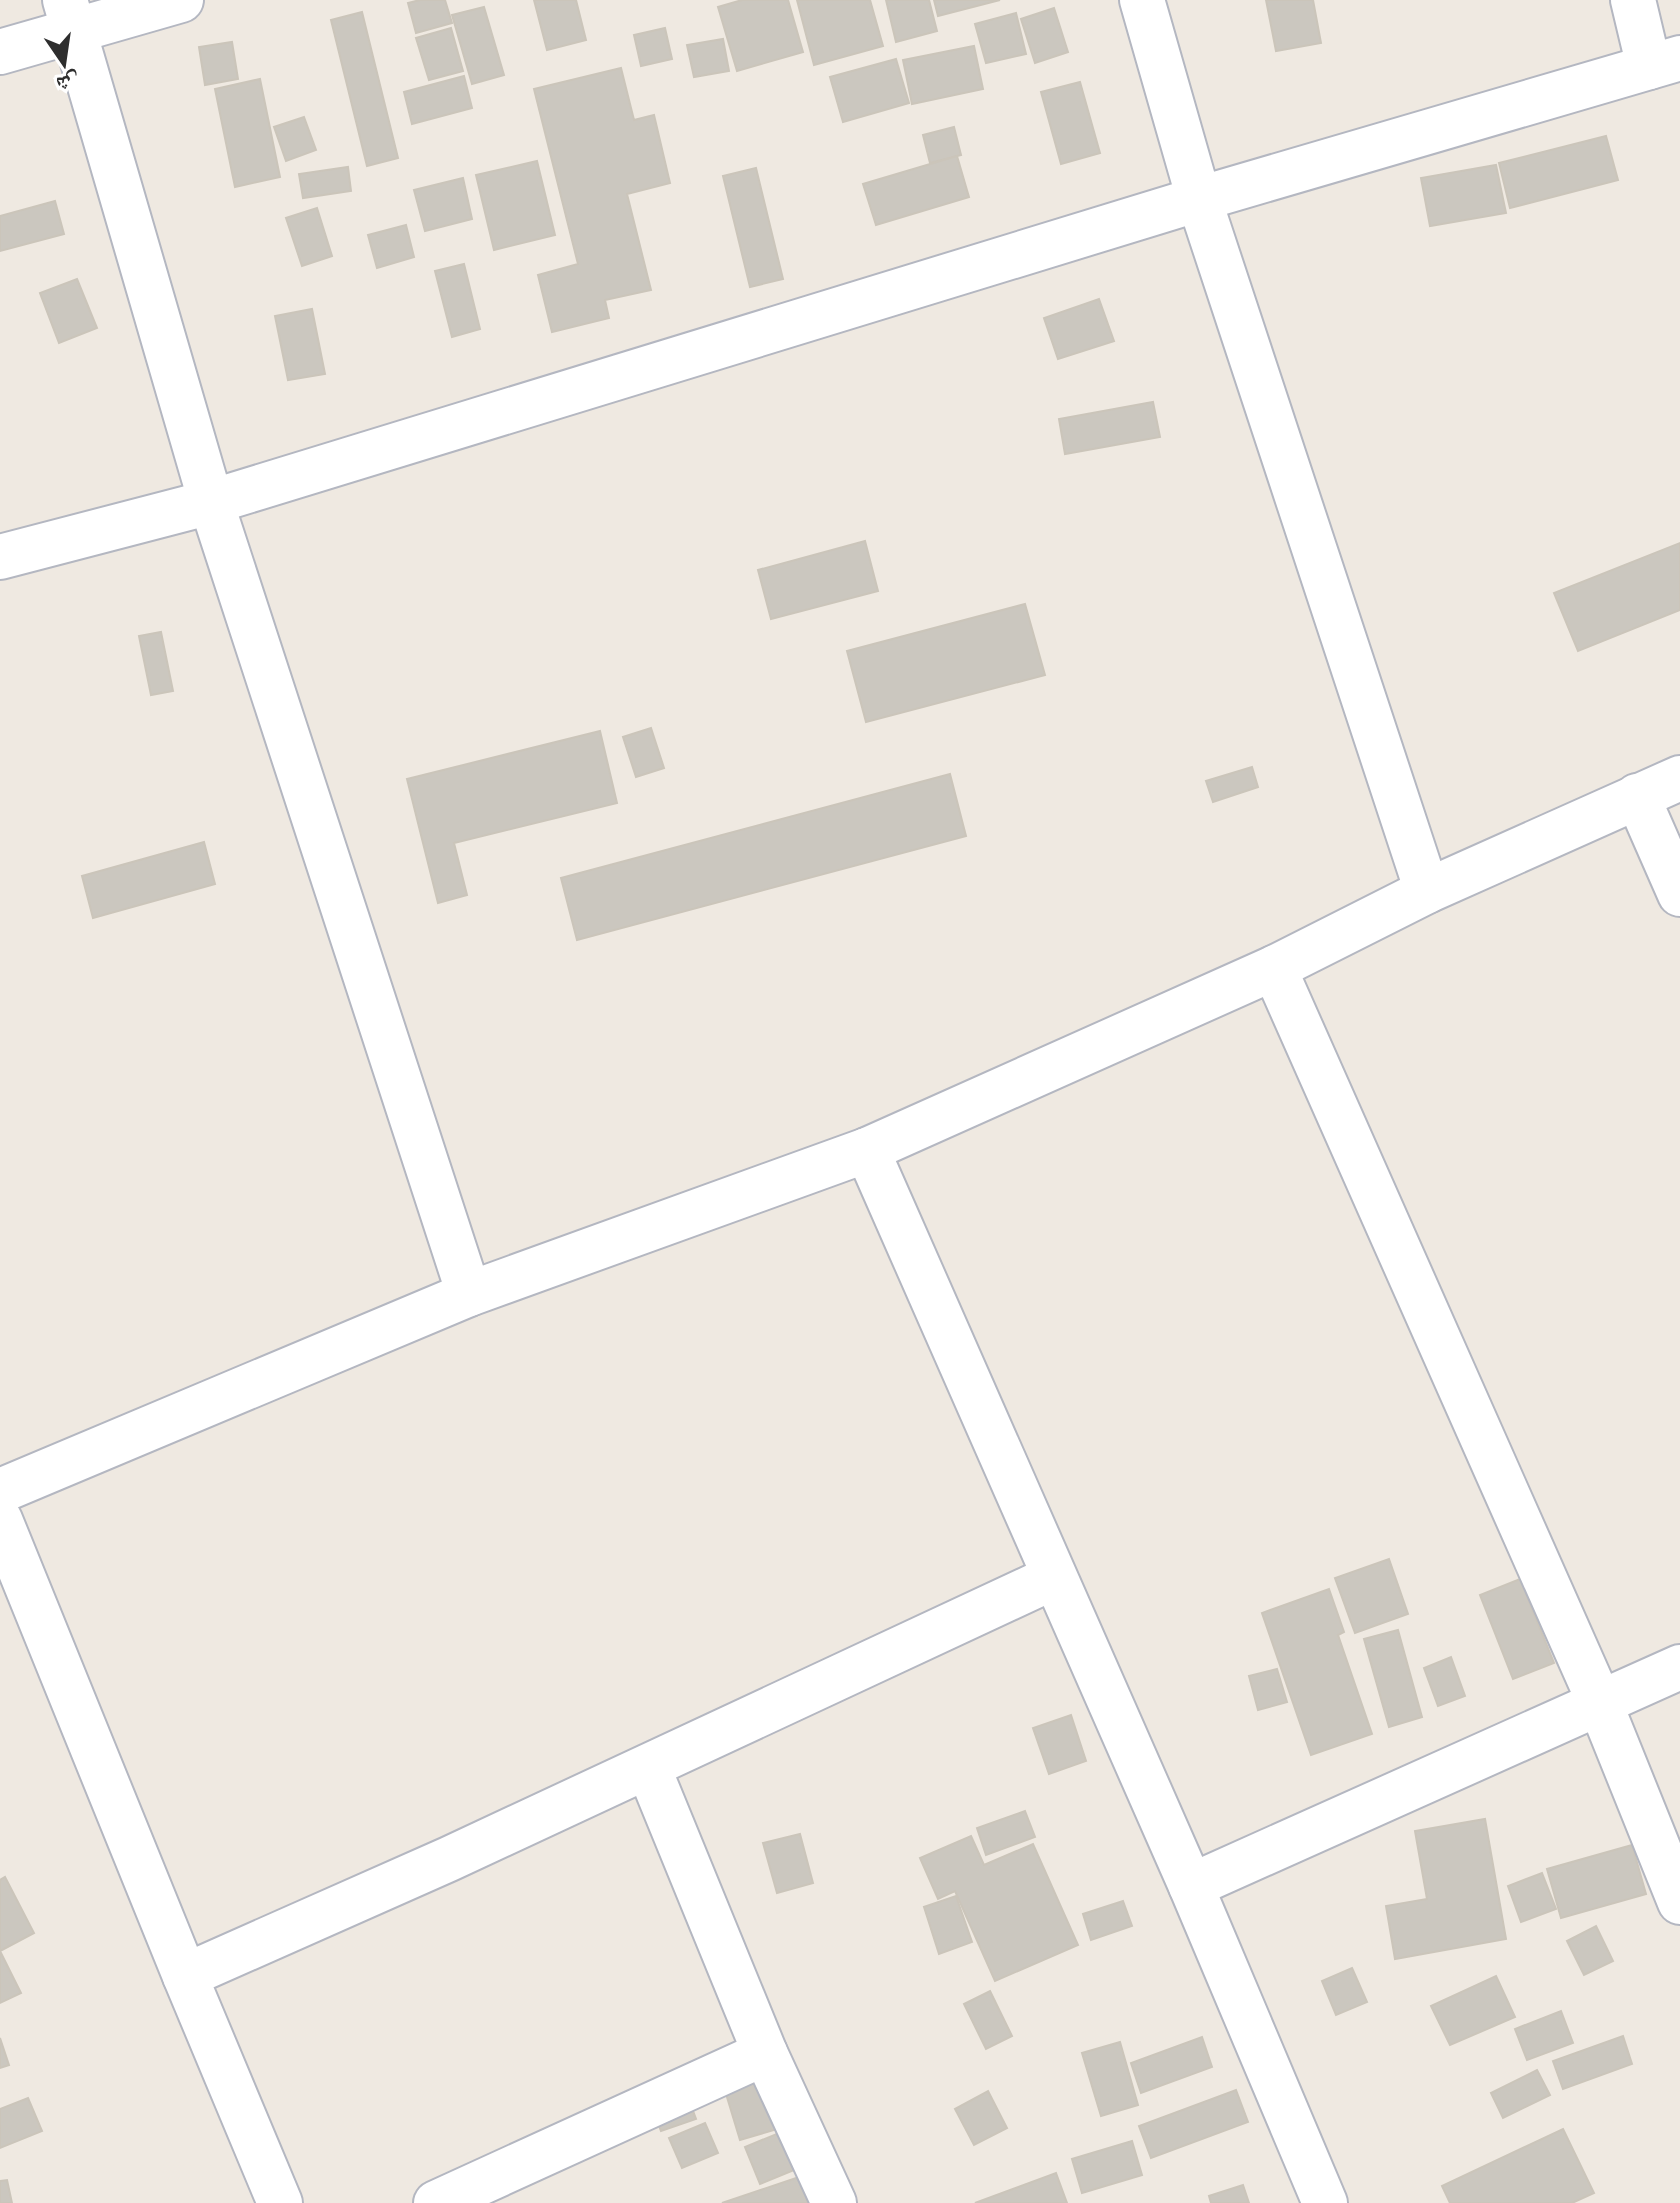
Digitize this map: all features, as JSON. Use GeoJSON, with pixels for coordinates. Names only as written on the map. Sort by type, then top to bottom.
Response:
{"type":"FeatureCollection","features":[{"type":"Feature","properties":{"kind":"street"},"geometry":{"type":"LineString","coordinates":[[0,52],[69,16],[181,0]]}},
{"type":"Feature","properties":{"kind":"street"},"geometry":{"type":"LineString","coordinates":[[1142,0],[1199,199],[1427,891]]}},
{"type":"Feature","properties":{"kind":"street"},"geometry":{"type":"LineString","coordinates":[[0,557],[211,502],[1199,199],[1665,62],[1633,0]]}},
{"type":"Feature","properties":{"kind":"street"},"geometry":{"type":"LineString","coordinates":[[69,16],[211,502],[469,1294]]}},
{"type":"Feature","properties":{"kind":"street"},"geometry":{"type":"LineString","coordinates":[[0,1491],[469,1294],[867,1150],[1274,968],[1427,891],[1680,778]]}},
{"type":"Feature","properties":{"kind":"street"},"geometry":{"type":"LineString","coordinates":[[1637,796],[1680,894]]}},
{"type":"Feature","properties":{"kind":"street"},"geometry":{"type":"LineString","coordinates":[[1274,968],[1599,1701],[1680,1902]]}},
{"type":"Feature","properties":{"kind":"street"},"geometry":{"type":"LineString","coordinates":[[867,1150],[1191,1886],[1325,2203]]}},
{"type":"Feature","properties":{"kind":"street"},"geometry":{"type":"LineString","coordinates":[[0,1520],[280,2203]]}},
{"type":"Feature","properties":{"kind":"street"},"geometry":{"type":"LineString","coordinates":[[185,1976],[449,1859],[1054,1577]]}},
{"type":"Feature","properties":{"kind":"street"},"geometry":{"type":"LineString","coordinates":[[1191,1886],[1680,1667]]}},
{"type":"Feature","properties":{"kind":"street"},"geometry":{"type":"LineString","coordinates":[[648,1767],[765,2053],[834,2203]]}},
{"type":"Feature","properties":{"kind":"street"},"geometry":{"type":"LineString","coordinates":[[436,2203],[765,2053]]}},
{"type":"Feature","properties":{"kind":"building"},"geometry":{"type":"Polygon","coordinates":[[[445,0],[452,23],[416,33],[408,3],[445,0]]]}},
{"type":"Feature","properties":{"kind":"building"},"geometry":{"type":"Polygon","coordinates":[[[534,0],[576,0],[586,40],[547,50],[534,0]]]}},
{"type":"Feature","properties":{"kind":"building"},"geometry":{"type":"Polygon","coordinates":[[[742,0],[788,0],[803,52],[737,71],[718,7],[742,0]]]}},
{"type":"Feature","properties":{"kind":"building"},"geometry":{"type":"Polygon","coordinates":[[[797,0],[870,0],[883,46],[814,65],[797,0]]]}},
{"type":"Feature","properties":{"kind":"building"},"geometry":{"type":"Polygon","coordinates":[[[886,0],[929,0],[937,31],[896,42],[886,0]]]}},
{"type":"Feature","properties":{"kind":"building"},"geometry":{"type":"Polygon","coordinates":[[[934,0],[1000,0],[938,16],[934,0]]]}},
{"type":"Feature","properties":{"kind":"building"},"geometry":{"type":"Polygon","coordinates":[[[1266,0],[1313,0],[1321,43],[1276,51],[1266,0]]]}},
{"type":"Feature","properties":{"kind":"building"},"geometry":{"type":"Polygon","coordinates":[[[484,7],[504,75],[472,84],[452,15],[484,7]]]}},
{"type":"Feature","properties":{"kind":"building"},"geometry":{"type":"Polygon","coordinates":[[[1054,8],[1068,52],[1035,63],[1021,19],[1054,8]]]}},
{"type":"Feature","properties":{"kind":"building"},"geometry":{"type":"Polygon","coordinates":[[[362,12],[398,158],[367,166],[331,20],[362,12]]]}},
{"type":"Feature","properties":{"kind":"building"},"geometry":{"type":"Polygon","coordinates":[[[1016,13],[1026,54],[986,63],[975,24],[1016,13]]]}},
{"type":"Feature","properties":{"kind":"building"},"geometry":{"type":"Polygon","coordinates":[[[451,28],[463,71],[429,80],[416,38],[451,28]]]}},
{"type":"Feature","properties":{"kind":"building"},"geometry":{"type":"Polygon","coordinates":[[[665,28],[672,59],[641,66],[634,35],[665,28]]]}},
{"type":"Feature","properties":{"kind":"building"},"geometry":{"type":"Polygon","coordinates":[[[723,39],[729,71],[694,77],[687,45],[723,39]]]}},
{"type":"Feature","properties":{"kind":"building"},"geometry":{"type":"Polygon","coordinates":[[[232,42],[238,79],[205,85],[199,47],[232,42]]]}},
{"type":"Feature","properties":{"kind":"building"},"geometry":{"type":"Polygon","coordinates":[[[974,46],[983,89],[912,104],[903,60],[974,46]]]}},
{"type":"Feature","properties":{"kind":"building"},"geometry":{"type":"Polygon","coordinates":[[[896,59],[909,103],[843,122],[830,77],[896,59]]]}},
{"type":"Feature","properties":{"kind":"building"},"geometry":{"type":"Polygon","coordinates":[[[621,68],[634,120],[654,115],[670,183],[627,194],[651,290],[605,300],[609,318],[552,332],[538,275],[578,264],[534,89],[621,68]]]}},
{"type":"Feature","properties":{"kind":"building"},"geometry":{"type":"Polygon","coordinates":[[[464,76],[472,108],[412,124],[404,92],[464,76]]]}},
{"type":"Feature","properties":{"kind":"building"},"geometry":{"type":"Polygon","coordinates":[[[260,79],[280,177],[235,187],[215,89],[260,79]]]}},
{"type":"Feature","properties":{"kind":"building"},"geometry":{"type":"Polygon","coordinates":[[[1080,82],[1100,153],[1061,164],[1041,92],[1080,82]]]}},
{"type":"Feature","properties":{"kind":"building"},"geometry":{"type":"Polygon","coordinates":[[[304,117],[316,150],[286,161],[274,127],[304,117]]]}},
{"type":"Feature","properties":{"kind":"building"},"geometry":{"type":"Polygon","coordinates":[[[954,127],[961,155],[930,163],[923,135],[954,127]]]}},
{"type":"Feature","properties":{"kind":"building"},"geometry":{"type":"Polygon","coordinates":[[[1606,136],[1618,180],[1510,208],[1499,163],[1606,136]]]}},
{"type":"Feature","properties":{"kind":"building"},"geometry":{"type":"Polygon","coordinates":[[[957,156],[969,197],[876,225],[863,184],[957,156]]]}},
{"type":"Feature","properties":{"kind":"building"},"geometry":{"type":"Polygon","coordinates":[[[537,161],[555,235],[494,250],[476,175],[537,161]]]}},
{"type":"Feature","properties":{"kind":"building"},"geometry":{"type":"Polygon","coordinates":[[[1496,165],[1506,213],[1430,226],[1421,178],[1496,165]]]}},
{"type":"Feature","properties":{"kind":"building"},"geometry":{"type":"Polygon","coordinates":[[[348,167],[351,191],[303,198],[299,174],[348,167]]]}},
{"type":"Feature","properties":{"kind":"building"},"geometry":{"type":"Polygon","coordinates":[[[756,168],[783,279],[750,287],[723,176],[756,168]]]}},
{"type":"Feature","properties":{"kind":"building"},"geometry":{"type":"Polygon","coordinates":[[[463,178],[472,219],[425,231],[414,190],[463,178]]]}},
{"type":"Feature","properties":{"kind":"building"},"geometry":{"type":"Polygon","coordinates":[[[55,201],[64,234],[0,251],[0,216],[55,201]]]}},
{"type":"Feature","properties":{"kind":"building"},"geometry":{"type":"Polygon","coordinates":[[[317,208],[332,256],[302,266],[286,218],[317,208]]]}},
{"type":"Feature","properties":{"kind":"building"},"geometry":{"type":"Polygon","coordinates":[[[406,225],[414,257],[377,268],[368,235],[406,225]]]}},
{"type":"Feature","properties":{"kind":"building"},"geometry":{"type":"Polygon","coordinates":[[[464,264],[480,329],[452,337],[435,271],[464,264]]]}},
{"type":"Feature","properties":{"kind":"building"},"geometry":{"type":"Polygon","coordinates":[[[77,279],[97,328],[59,343],[40,293],[77,279]]]}},
{"type":"Feature","properties":{"kind":"building"},"geometry":{"type":"Polygon","coordinates":[[[1099,299],[1114,341],[1058,359],[1044,318],[1099,299]]]}},
{"type":"Feature","properties":{"kind":"building"},"geometry":{"type":"Polygon","coordinates":[[[312,309],[325,374],[288,380],[275,316],[312,309]]]}},
{"type":"Feature","properties":{"kind":"building"},"geometry":{"type":"Polygon","coordinates":[[[1153,402],[1160,437],[1065,454],[1059,419],[1153,402]]]}},
{"type":"Feature","properties":{"kind":"building"},"geometry":{"type":"Polygon","coordinates":[[[865,541],[878,591],[771,619],[758,570],[865,541]]]}},
{"type":"Feature","properties":{"kind":"building"},"geometry":{"type":"Polygon","coordinates":[[[1680,543],[1680,610],[1578,651],[1554,593],[1680,543]]]}},
{"type":"Feature","properties":{"kind":"building"},"geometry":{"type":"Polygon","coordinates":[[[1025,604],[1045,675],[866,722],[847,651],[1025,604]]]}},
{"type":"Feature","properties":{"kind":"building"},"geometry":{"type":"Polygon","coordinates":[[[161,632],[173,691],[151,695],[139,636],[161,632]]]}},
{"type":"Feature","properties":{"kind":"building"},"geometry":{"type":"Polygon","coordinates":[[[651,728],[664,768],[636,777],[623,737],[651,728]]]}},
{"type":"Feature","properties":{"kind":"building"},"geometry":{"type":"Polygon","coordinates":[[[600,731],[617,803],[454,843],[467,895],[438,903],[407,779],[600,731]]]}},
{"type":"Feature","properties":{"kind":"building"},"geometry":{"type":"Polygon","coordinates":[[[1252,767],[1258,787],[1213,802],[1206,781],[1252,767]]]}},
{"type":"Feature","properties":{"kind":"building"},"geometry":{"type":"Polygon","coordinates":[[[950,774],[966,836],[577,940],[561,878],[950,774]]]}},
{"type":"Feature","properties":{"kind":"building"},"geometry":{"type":"Polygon","coordinates":[[[204,842],[215,884],[93,918],[82,876],[204,842]]]}},
{"type":"Feature","properties":{"kind":"building"},"geometry":{"type":"Polygon","coordinates":[[[1389,1559],[1408,1614],[1355,1633],[1335,1578],[1389,1559]]]}},
{"type":"Feature","properties":{"kind":"building"},"geometry":{"type":"Polygon","coordinates":[[[1520,1579],[1554,1663],[1513,1679],[1480,1595],[1520,1579]]]}},
{"type":"Feature","properties":{"kind":"building"},"geometry":{"type":"Polygon","coordinates":[[[1329,1589],[1344,1632],[1338,1635],[1372,1734],[1311,1755],[1262,1613],[1329,1589]]]}},
{"type":"Feature","properties":{"kind":"building"},"geometry":{"type":"Polygon","coordinates":[[[1398,1630],[1422,1717],[1389,1727],[1364,1639],[1398,1630]]]}},
{"type":"Feature","properties":{"kind":"building"},"geometry":{"type":"Polygon","coordinates":[[[1451,1657],[1465,1696],[1438,1706],[1424,1668],[1451,1657]]]}},
{"type":"Feature","properties":{"kind":"building"},"geometry":{"type":"Polygon","coordinates":[[[1277,1669],[1287,1702],[1258,1710],[1249,1676],[1277,1669]]]}},
{"type":"Feature","properties":{"kind":"building"},"geometry":{"type":"Polygon","coordinates":[[[1071,1715],[1086,1761],[1049,1774],[1033,1728],[1071,1715]]]}},
{"type":"Feature","properties":{"kind":"building"},"geometry":{"type":"Polygon","coordinates":[[[1025,1811],[1035,1837],[986,1855],[977,1828],[1025,1811]]]}},
{"type":"Feature","properties":{"kind":"building"},"geometry":{"type":"Polygon","coordinates":[[[1485,1819],[1506,1939],[1395,1959],[1386,1906],[1427,1899],[1415,1831],[1485,1819]]]}},
{"type":"Feature","properties":{"kind":"building"},"geometry":{"type":"Polygon","coordinates":[[[800,1834],[813,1883],[777,1893],[763,1843],[800,1834]]]}},
{"type":"Feature","properties":{"kind":"building"},"geometry":{"type":"Polygon","coordinates":[[[971,1836],[984,1865],[1033,1844],[1078,1945],[995,1981],[955,1891],[938,1899],[920,1858],[971,1836]]]}},
{"type":"Feature","properties":{"kind":"building"},"geometry":{"type":"Polygon","coordinates":[[[1632,1845],[1646,1894],[1561,1918],[1547,1869],[1632,1845]]]}},
{"type":"Feature","properties":{"kind":"building"},"geometry":{"type":"Polygon","coordinates":[[[1542,1873],[1556,1909],[1521,1922],[1508,1886],[1542,1873]]]}},
{"type":"Feature","properties":{"kind":"building"},"geometry":{"type":"Polygon","coordinates":[[[5,1877],[34,1933],[0,1951],[0,1880],[5,1877]]]}},
{"type":"Feature","properties":{"kind":"building"},"geometry":{"type":"Polygon","coordinates":[[[956,1896],[972,1942],[939,1954],[924,1907],[956,1896]]]}},
{"type":"Feature","properties":{"kind":"building"},"geometry":{"type":"Polygon","coordinates":[[[1123,1901],[1132,1926],[1091,1940],[1083,1914],[1123,1901]]]}},
{"type":"Feature","properties":{"kind":"building"},"geometry":{"type":"Polygon","coordinates":[[[1596,1926],[1613,1961],[1584,1975],[1567,1941],[1596,1926]]]}},
{"type":"Feature","properties":{"kind":"building"},"geometry":{"type":"Polygon","coordinates":[[[0,1951],[21,1993],[0,2003],[0,1951]]]}},
{"type":"Feature","properties":{"kind":"building"},"geometry":{"type":"Polygon","coordinates":[[[1352,1968],[1367,2002],[1336,2015],[1322,1981],[1352,1968]]]}},
{"type":"Feature","properties":{"kind":"building"},"geometry":{"type":"Polygon","coordinates":[[[1496,1976],[1515,2017],[1450,2045],[1431,2006],[1496,1976]]]}},
{"type":"Feature","properties":{"kind":"building"},"geometry":{"type":"Polygon","coordinates":[[[990,1991],[1012,2036],[986,2049],[964,2004],[990,1991]]]}},
{"type":"Feature","properties":{"kind":"building"},"geometry":{"type":"Polygon","coordinates":[[[1561,2011],[1573,2043],[1527,2060],[1515,2029],[1561,2011]]]}},
{"type":"Feature","properties":{"kind":"building"},"geometry":{"type":"Polygon","coordinates":[[[1623,2036],[1632,2064],[1563,2089],[1553,2061],[1623,2036]]]}},
{"type":"Feature","properties":{"kind":"building"},"geometry":{"type":"Polygon","coordinates":[[[1202,2037],[1212,2067],[1141,2093],[1131,2063],[1202,2037]]]}},
{"type":"Feature","properties":{"kind":"building"},"geometry":{"type":"Polygon","coordinates":[[[0,2038],[9,2065],[0,2068],[0,2038]]]}},
{"type":"Feature","properties":{"kind":"building"},"geometry":{"type":"Polygon","coordinates":[[[1120,2042],[1138,2105],[1101,2116],[1082,2053],[1120,2042]]]}},
{"type":"Feature","properties":{"kind":"building"},"geometry":{"type":"Polygon","coordinates":[[[1537,2070],[1550,2095],[1503,2118],[1491,2093],[1537,2070]]]}},
{"type":"Feature","properties":{"kind":"building"},"geometry":{"type":"Polygon","coordinates":[[[759,2072],[777,2129],[740,2140],[723,2084],[759,2072]]]}},
{"type":"Feature","properties":{"kind":"building"},"geometry":{"type":"Polygon","coordinates":[[[683,2084],[696,2119],[661,2131],[648,2097],[683,2084]]]}},
{"type":"Feature","properties":{"kind":"building"},"geometry":{"type":"Polygon","coordinates":[[[1236,2090],[1248,2122],[1151,2158],[1139,2126],[1236,2090]]]}},
{"type":"Feature","properties":{"kind":"building"},"geometry":{"type":"Polygon","coordinates":[[[988,2091],[1007,2128],[974,2145],[955,2109],[988,2091]]]}},
{"type":"Feature","properties":{"kind":"building"},"geometry":{"type":"Polygon","coordinates":[[[28,2098],[42,2131],[0,2148],[0,2109],[28,2098]]]}},
{"type":"Feature","properties":{"kind":"building"},"geometry":{"type":"Polygon","coordinates":[[[705,2123],[718,2153],[682,2168],[669,2138],[705,2123]]]}},
{"type":"Feature","properties":{"kind":"building"},"geometry":{"type":"Polygon","coordinates":[[[1563,2129],[1594,2193],[1572,2203],[1450,2203],[1442,2186],[1563,2129]]]}},
{"type":"Feature","properties":{"kind":"building"},"geometry":{"type":"Polygon","coordinates":[[[784,2131],[799,2168],[760,2184],[745,2147],[784,2131]]]}},
{"type":"Feature","properties":{"kind":"building"},"geometry":{"type":"Polygon","coordinates":[[[1132,2141],[1142,2175],[1082,2193],[1072,2159],[1132,2141]]]}},
{"type":"Feature","properties":{"kind":"building"},"geometry":{"type":"Polygon","coordinates":[[[1056,2173],[1067,2203],[975,2203],[1056,2173]]]}},
{"type":"Feature","properties":{"kind":"building"},"geometry":{"type":"Polygon","coordinates":[[[799,2177],[808,2203],[722,2203],[799,2177]]]}},
{"type":"Feature","properties":{"kind":"building"},"geometry":{"type":"Polygon","coordinates":[[[7,2180],[12,2203],[0,2203],[0,2181],[7,2180]]]}},
{"type":"Feature","properties":{"kind":"building"},"geometry":{"type":"Polygon","coordinates":[[[1243,2185],[1249,2203],[1211,2203],[1209,2196],[1243,2185]]]}}]}
